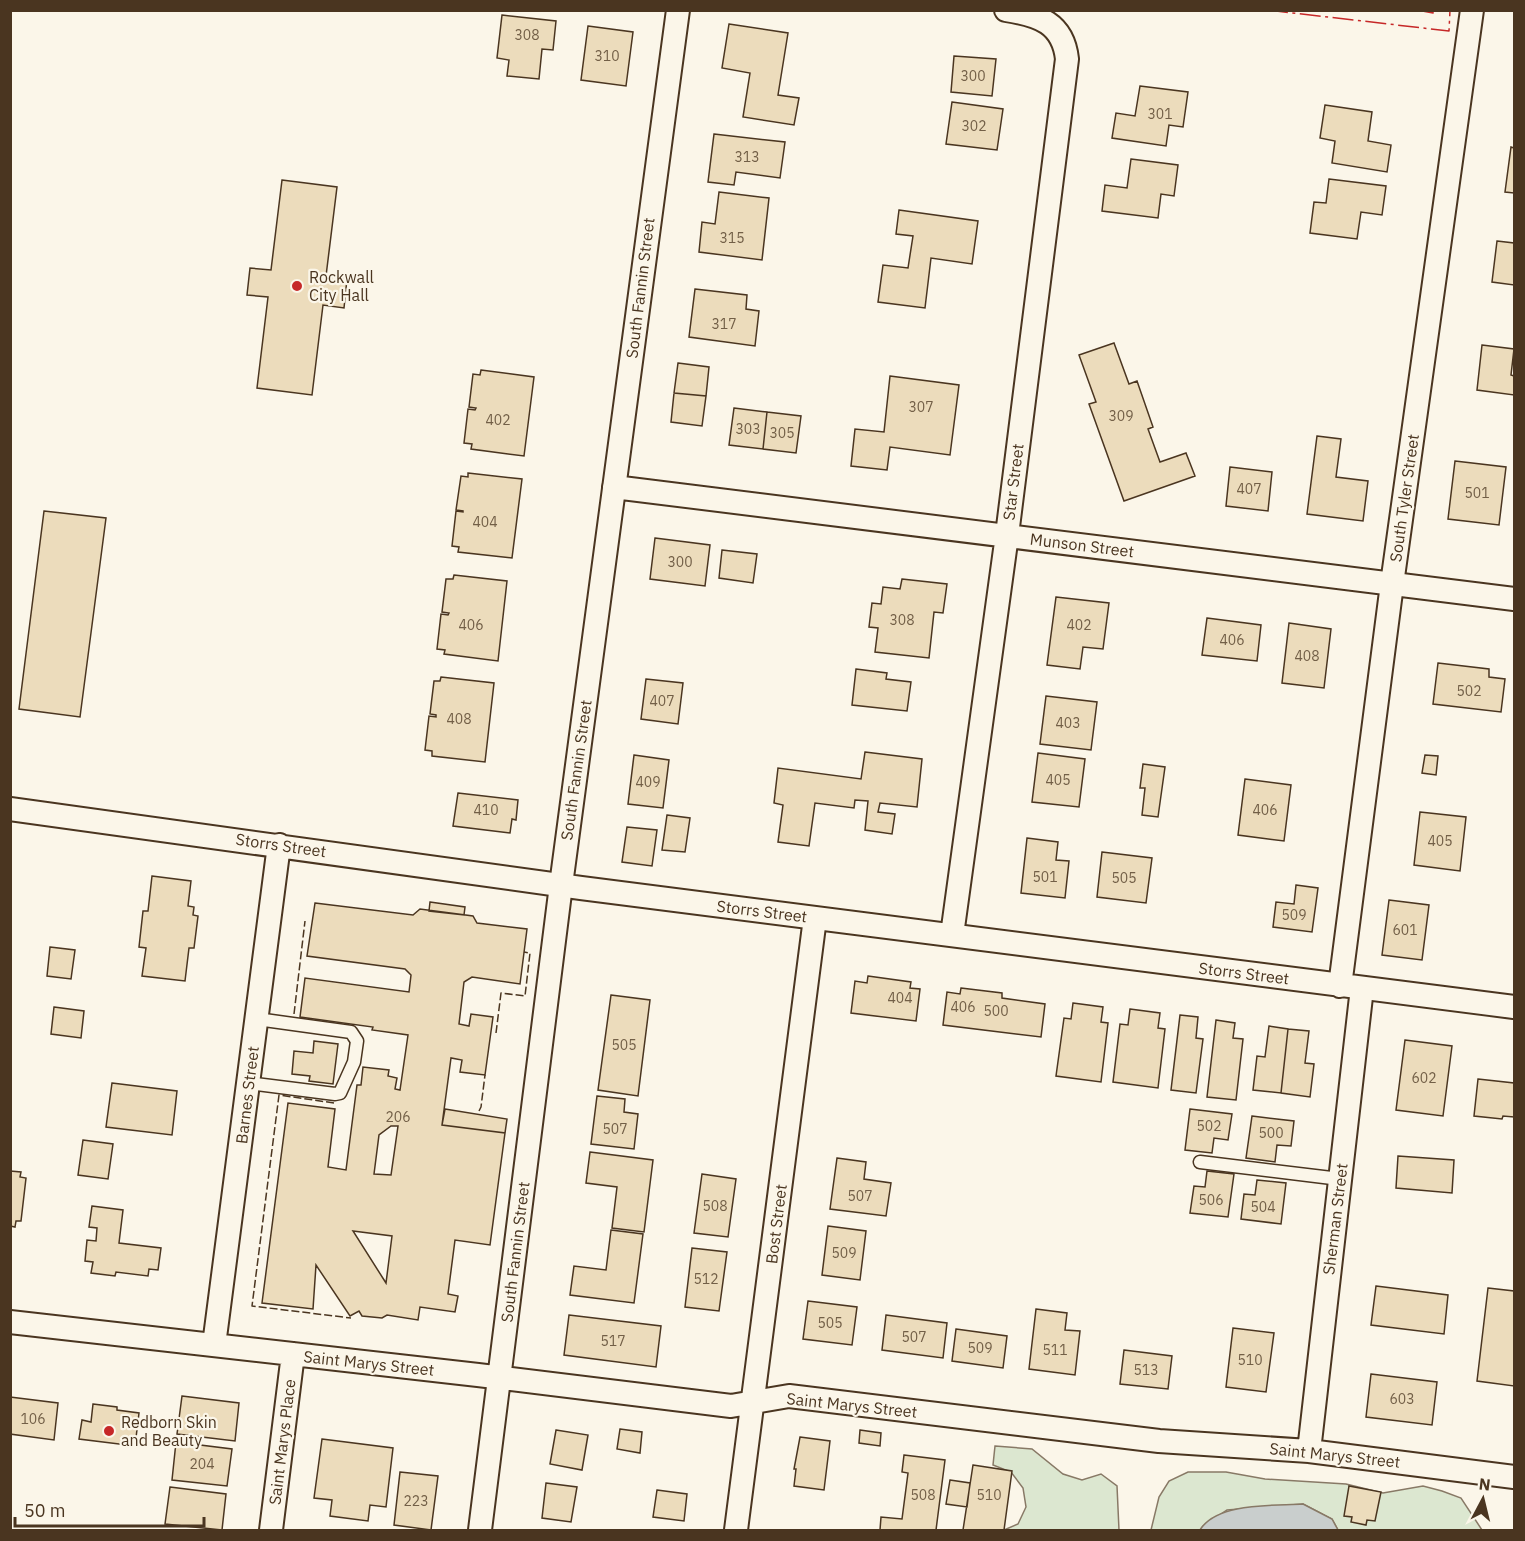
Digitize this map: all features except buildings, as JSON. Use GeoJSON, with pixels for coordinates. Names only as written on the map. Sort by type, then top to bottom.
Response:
{"type":"FeatureCollection","features":[{"type":"Feature","properties":{"kind":"street","name":"South Fannin Street"},"geometry":{"type":"LineString","coordinates":[[480,1530],[561,885],[678,10]]}},
{"type":"Feature","properties":{"kind":"street","name":"Star Street"},"geometry":{"type":"LineString","coordinates":[[952,935],[1007,535],[1067,59],[1065,44],[1057,30],[1021,12],[1006,10]]}},
{"type":"Feature","properties":{"kind":"street","name":"South Tyler Street"},"geometry":{"type":"LineString","coordinates":[[1351,987],[1392,584],[1472,10]]}},
{"type":"Feature","properties":{"kind":"street","name":"Munson Street"},"geometry":{"type":"LineString","coordinates":[[614,487],[1515,599]]}},
{"type":"Feature","properties":{"kind":"street","name":"Storrs Street"},"geometry":{"type":"LineString","coordinates":[[10,809],[561,885],[1515,1007]]}},
{"type":"Feature","properties":{"kind":"street","name":"Barnes Street"},"geometry":{"type":"LineString","coordinates":[[214,1345],[279,845]]}},
{"type":"Feature","properties":{"kind":"street","name":"Bost Street"},"geometry":{"type":"LineString","coordinates":[[736,1530],[815,918]]}},
{"type":"Feature","properties":{"kind":"street","name":"Sherman Street"},"geometry":{"type":"LineString","coordinates":[[1309,1451],[1340,1179],[1351,987]]}},
{"type":"Feature","properties":{"kind":"street","name":"Saint Marys Street"},"geometry":{"type":"LineString","coordinates":[[10,1322],[499,1377],[730,1406],[789,1396],[1159,1441],[1309,1451],[1515,1477]]}},
{"type":"Feature","properties":{"kind":"street","name":"Saint Marys Place"},"geometry":{"type":"LineString","coordinates":[[272,1530],[293,1354]]}},
{"type":"Feature","properties":{"kind":"lane"},"geometry":{"type":"LineString","coordinates":[[248,1083],[340,1093],[354,1062],[357,1041],[351,1032],[257,1019]]}},
{"type":"Feature","properties":{"kind":"lane"},"geometry":{"type":"LineString","coordinates":[[1200,1162],[1340,1179]]}},
{"type":"Feature","properties":{"kind":"green space"},"geometry":{"type":"Polygon","coordinates":[[[995,1446],[1032,1449],[1063,1474],[1082,1480],[1101,1474],[1117,1486],[1119,1530],[1004,1530],[1018,1524],[1026,1507],[1023,1488],[1011,1472],[993,1465],[995,1446]]]}},
{"type":"Feature","properties":{"kind":"green space"},"geometry":{"type":"Polygon","coordinates":[[[1188,1472],[1226,1472],[1265,1479],[1346,1484],[1383,1493],[1423,1486],[1461,1498],[1482,1530],[1338,1530],[1332,1519],[1303,1504],[1227,1510],[1200,1530],[1151,1530],[1159,1497],[1169,1481],[1188,1472]]]}},
{"type":"Feature","properties":{"kind":"shaded area"},"geometry":{"type":"Polygon","coordinates":[[[1303,1504],[1332,1519],[1338,1530],[1200,1530],[1219,1514],[1232,1510],[1303,1504]]]}},
{"type":"Feature","properties":{"kind":"fence"},"geometry":{"type":"LineString","coordinates":[[294,1014],[305,921]]}},
{"type":"Feature","properties":{"kind":"fence"},"geometry":{"type":"LineString","coordinates":[[496,1033],[501,993],[525,996],[530,953],[524,952]]}},
{"type":"Feature","properties":{"kind":"fence"},"geometry":{"type":"LineString","coordinates":[[479,1111],[485,1075]]}},
{"type":"Feature","properties":{"kind":"fence"},"geometry":{"type":"LineString","coordinates":[[334,1103],[279,1095],[252,1306],[351,1318]]}},
{"type":"Feature","properties":{"kind":"power"},"geometry":{"type":"LineString","coordinates":[[1267,10],[1449,31],[1450,10]]}},
{"type":"Feature","properties":{"kind":"power"},"geometry":{"type":"LineString","coordinates":[[1417,10],[1433,13],[1433,10]]}},
{"type":"Feature","properties":{"kind":"place","name":"Rockwall City Hall"},"geometry":{"type":"Point","coordinates":[297,286]}},
{"type":"Feature","properties":{"kind":"place","name":"Redborn Skin and Beauty"},"geometry":{"type":"Point","coordinates":[109,1431]}}]}
